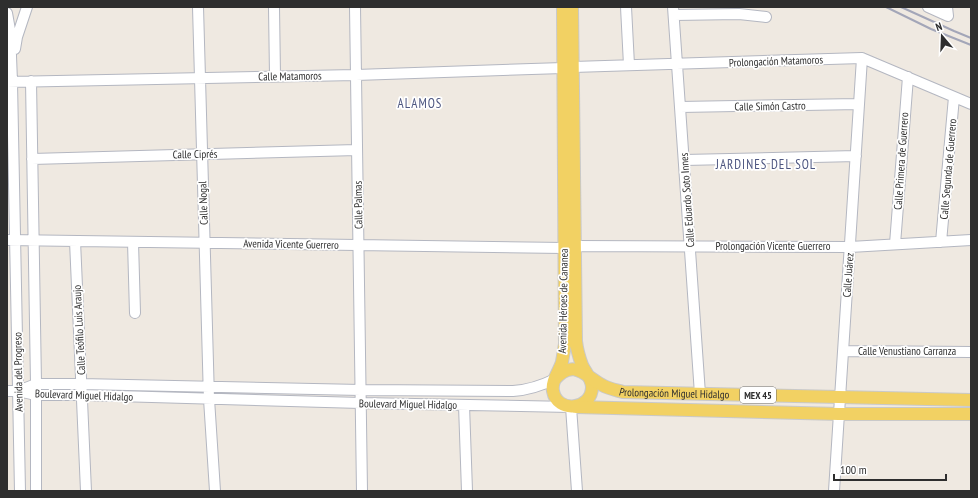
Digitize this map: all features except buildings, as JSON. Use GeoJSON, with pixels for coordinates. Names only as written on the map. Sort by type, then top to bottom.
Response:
{"type":"FeatureCollection","features":[{"type":"Feature","properties":{"kind":"main road","name":"Avenida Héroes de Cananea"},"geometry":{"type":"LineString","coordinates":[[563,7],[568,67]]}},
{"type":"Feature","properties":{"kind":"main road","name":"Avenida Héroes de Cananea"},"geometry":{"type":"LineString","coordinates":[[569,247],[576,341],[580,359],[591,380],[592,387],[588,399],[584,404],[578,407],[565,406],[555,397],[553,391],[553,385],[562,362],[564,344],[569,247],[568,67],[572,7]]}},
{"type":"Feature","properties":{"kind":"main road","name":"Prolongación Miguel Hidalgo"},"geometry":{"type":"LineString","coordinates":[[555,379],[564,371],[576,370],[582,371],[604,386],[623,392],[971,400]]}},
{"type":"Feature","properties":{"kind":"main road","name":"Prolongación Miguel Hidalgo"},"geometry":{"type":"LineString","coordinates":[[571,407],[839,414],[971,414]]}},
{"type":"Feature","properties":{"kind":"street"},"geometry":{"type":"LineString","coordinates":[[12,65],[17,37],[27,7]]}},
{"type":"Feature","properties":{"kind":"street","name":"Calle Nogal"},"geometry":{"type":"LineString","coordinates":[[198,7],[208,387],[215,491]]}},
{"type":"Feature","properties":{"kind":"street"},"geometry":{"type":"LineString","coordinates":[[274,7],[275,76]]}},
{"type":"Feature","properties":{"kind":"street","name":"Calle Palmas"},"geometry":{"type":"LineString","coordinates":[[355,7],[362,491]]}},
{"type":"Feature","properties":{"kind":"street"},"geometry":{"type":"LineString","coordinates":[[626,7],[629,65]]}},
{"type":"Feature","properties":{"kind":"street"},"geometry":{"type":"LineString","coordinates":[[928,7],[948,11]]}},
{"type":"Feature","properties":{"kind":"street"},"geometry":{"type":"LineString","coordinates":[[674,11],[739,14],[766,17]]}},
{"type":"Feature","properties":{"kind":"street","name":"Calle Eduardo Soto Innes"},"geometry":{"type":"LineString","coordinates":[[674,11],[700,394]]}},
{"type":"Feature","properties":{"kind":"street","name":"Avenida del Progreso"},"geometry":{"type":"LineString","coordinates":[[7,13],[10,30],[12,65],[10,82],[11,240],[18,391],[20,491]]}},
{"type":"Feature","properties":{"kind":"street","name":"Prolongación Matamoros"},"geometry":{"type":"LineString","coordinates":[[568,67],[862,58],[971,104]]}},
{"type":"Feature","properties":{"kind":"street","name":"Calle Juárez"},"geometry":{"type":"LineString","coordinates":[[834,491],[862,58]]}},
{"type":"Feature","properties":{"kind":"street","name":"Calle Matamoros"},"geometry":{"type":"LineString","coordinates":[[10,82],[356,74],[568,67]]}},
{"type":"Feature","properties":{"kind":"street","name":"Calle Primera de Guerrero"},"geometry":{"type":"LineString","coordinates":[[895,244],[908,78]]}},
{"type":"Feature","properties":{"kind":"street","name":"Avenida del Progreso"},"geometry":{"type":"LineString","coordinates":[[31,81],[36,384],[36,491]]}},
{"type":"Feature","properties":{"kind":"street","name":"Calle Segunda de Guerrero"},"geometry":{"type":"LineString","coordinates":[[941,242],[954,97]]}},
{"type":"Feature","properties":{"kind":"street","name":"Calle Simón Castro"},"geometry":{"type":"LineString","coordinates":[[680,108],[859,104]]}},
{"type":"Feature","properties":{"kind":"street","name":"Calle Ciprés"},"geometry":{"type":"LineString","coordinates":[[32,159],[357,150]]}},
{"type":"Feature","properties":{"kind":"street"},"geometry":{"type":"LineString","coordinates":[[684,160],[856,156]]}},
{"type":"Feature","properties":{"kind":"street","name":"Avenida Vicente Guerrero"},"geometry":{"type":"LineString","coordinates":[[11,240],[569,247]]}},
{"type":"Feature","properties":{"kind":"street","name":"Prolongación Vicente Guerrero"},"geometry":{"type":"LineString","coordinates":[[569,247],[850,247],[971,240]]}},
{"type":"Feature","properties":{"kind":"street","name":"Calle Teófilo Luis Araujo"},"geometry":{"type":"LineString","coordinates":[[75,241],[86,491]]}},
{"type":"Feature","properties":{"kind":"street"},"geometry":{"type":"LineString","coordinates":[[133,242],[135,313]]}},
{"type":"Feature","properties":{"kind":"street","name":"Calle Venustiano Carranza"},"geometry":{"type":"LineString","coordinates":[[843,351],[971,352]]}},
{"type":"Feature","properties":{"kind":"street","name":"Boulevard Miguel Hidalgo"},"geometry":{"type":"LineString","coordinates":[[18,391],[36,384],[81,384],[513,392],[539,387],[555,379]]}},
{"type":"Feature","properties":{"kind":"street"},"geometry":{"type":"LineString","coordinates":[[7,391],[18,391]]}},
{"type":"Feature","properties":{"kind":"street","name":"Boulevard Miguel Hidalgo"},"geometry":{"type":"LineString","coordinates":[[18,391],[36,395],[571,407]]}},
{"type":"Feature","properties":{"kind":"street"},"geometry":{"type":"LineString","coordinates":[[513,392],[514,406]]}},
{"type":"Feature","properties":{"kind":"street"},"geometry":{"type":"LineString","coordinates":[[464,405],[467,491]]}},
{"type":"Feature","properties":{"kind":"street"},"geometry":{"type":"LineString","coordinates":[[571,407],[577,491]]}},
{"type":"Feature","properties":{"kind":"railway"},"geometry":{"type":"LineString","coordinates":[[886,7],[931,29],[971,45]]}},
{"type":"Feature","properties":{"kind":"railway"},"geometry":{"type":"LineString","coordinates":[[901,7],[971,38]]}},
{"type":"Feature","properties":{"kind":"district","name":"ALAMOS"},"geometry":{"type":"Point","coordinates":[420,103]}},
{"type":"Feature","properties":{"kind":"district","name":"JARDINES DEL SOL"},"geometry":{"type":"Point","coordinates":[766,164]}}]}
